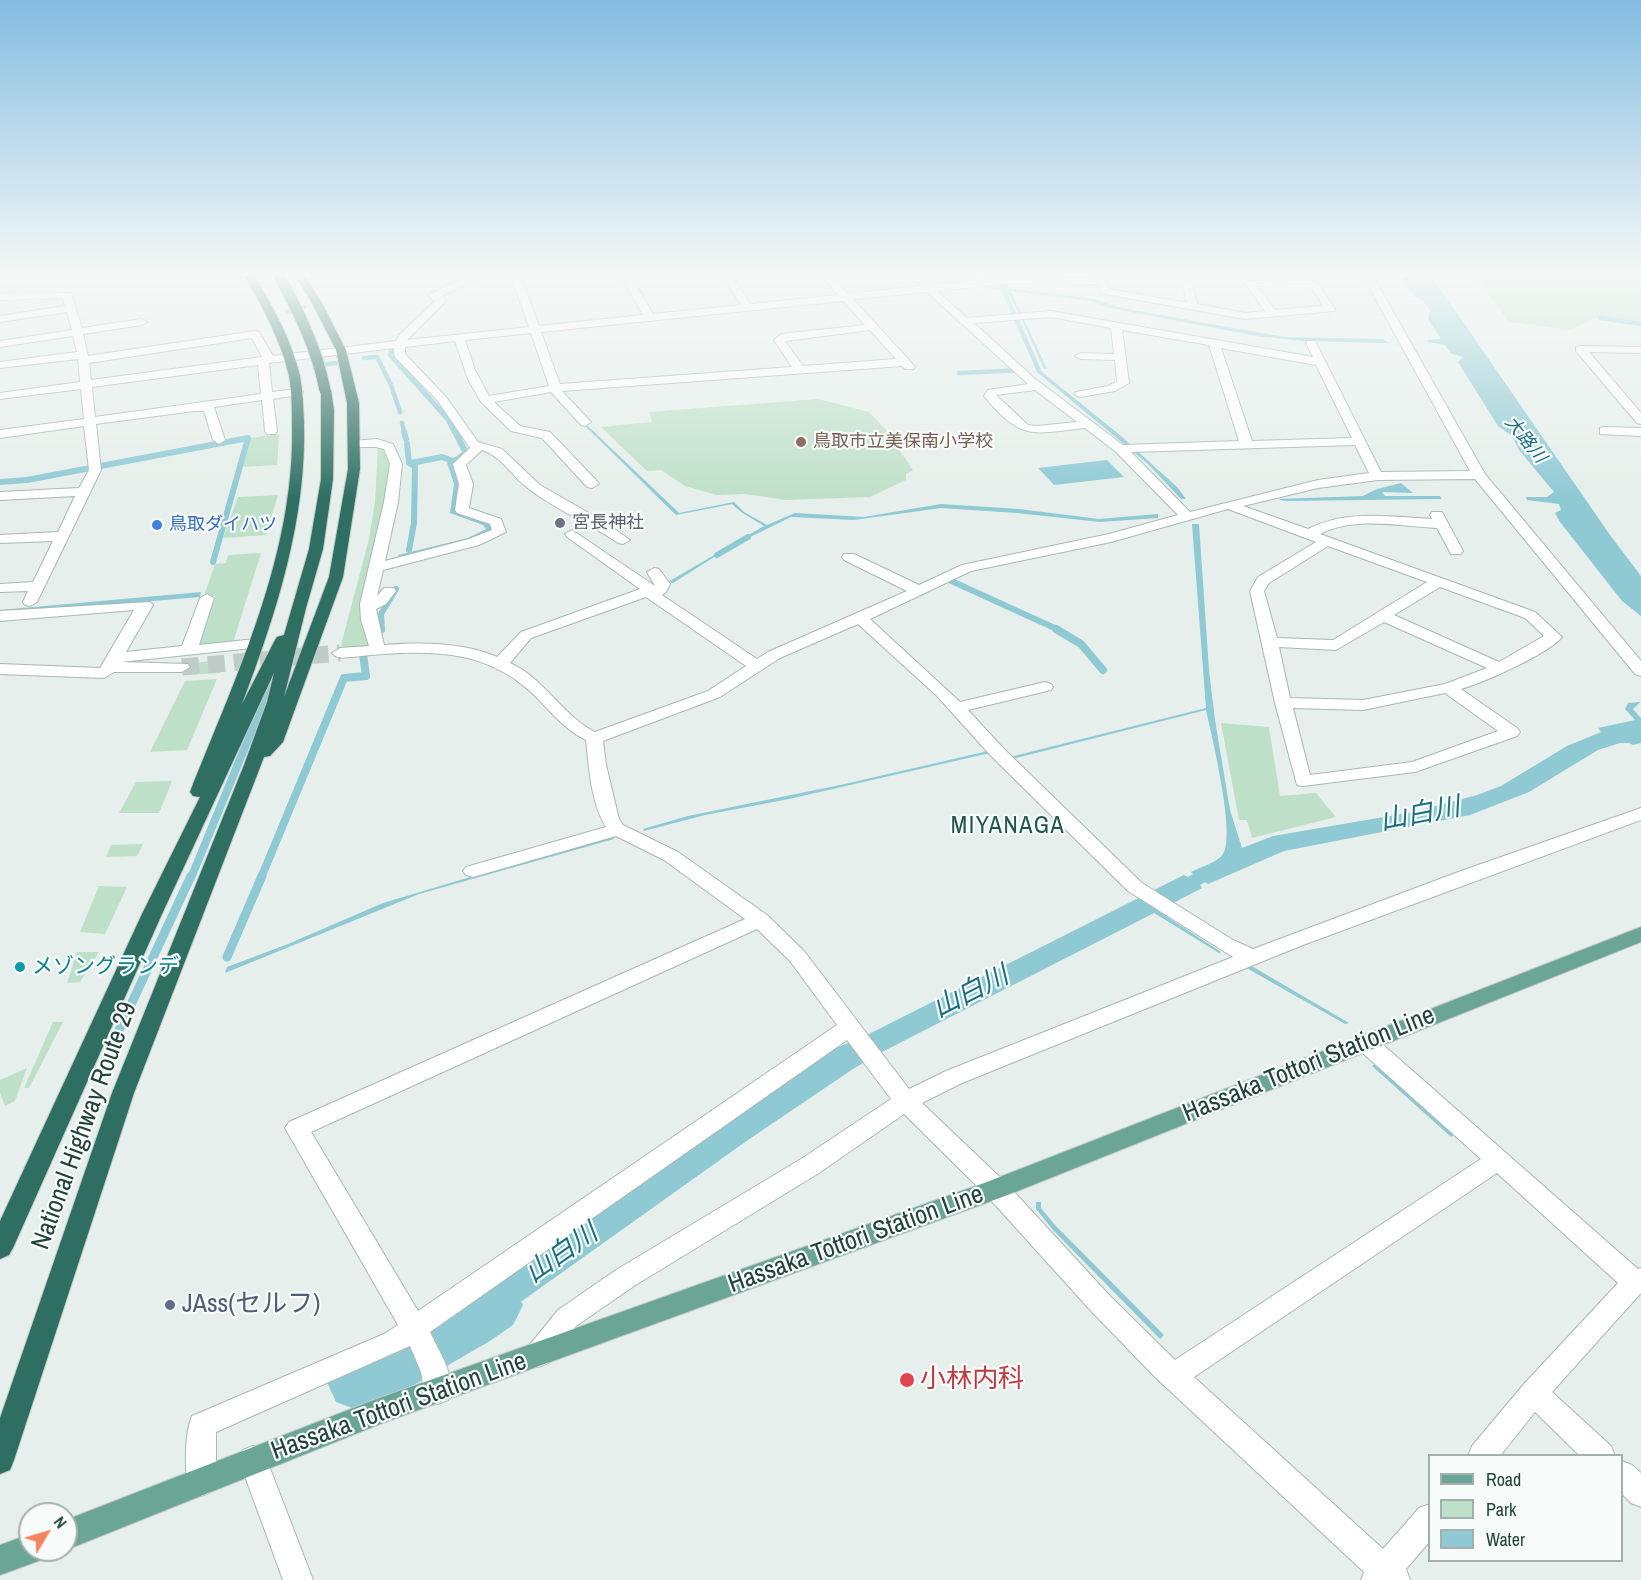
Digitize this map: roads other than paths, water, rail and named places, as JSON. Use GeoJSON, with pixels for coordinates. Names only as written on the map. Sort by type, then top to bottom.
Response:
{"type":"FeatureCollection","features":[{"type":"Feature","properties":{"kind":"highway"},"geometry":{"type":"LineString","coordinates":[[152,914],[255,644],[285,545],[298,451],[297,392],[285,350]]}},
{"type":"Feature","properties":{"kind":"highway","name":"National Highway Route 29"},"geometry":{"type":"LineString","coordinates":[[0,1460],[123,1093],[253,765],[282,679],[298,609],[316,549],[327,479],[328,410],[321,369],[313,350]]}},
{"type":"Feature","properties":{"kind":"highway"},"geometry":{"type":"LineString","coordinates":[[253,765],[274,742],[336,577],[356,444],[353,403],[341,350]]}},
{"type":"Feature","properties":{"kind":"highway","name":"National Highway Route 29"},"geometry":{"type":"LineString","coordinates":[[0,1248],[152,914],[215,784],[246,712],[298,609]]}},
{"type":"Feature","properties":{"kind":"main road","name":"Hassaka Tottori Station Line"},"geometry":{"type":"LineString","coordinates":[[78,1530],[253,1460],[438,1391],[996,1189],[1641,934]]}},
{"type":"Feature","properties":{"kind":"main road"},"geometry":{"type":"LineString","coordinates":[[0,1560],[18,1553]]}},
{"type":"Feature","properties":{"kind":"street"},"geometry":{"type":"LineString","coordinates":[[30,602],[95,470],[81,350]]}},
{"type":"Feature","properties":{"kind":"street"},"geometry":{"type":"LineString","coordinates":[[0,396],[86,384],[213,350]]}},
{"type":"Feature","properties":{"kind":"street"},"geometry":{"type":"LineString","coordinates":[[262,350],[266,359],[271,431]]}},
{"type":"Feature","properties":{"kind":"street"},"geometry":{"type":"LineString","coordinates":[[0,365],[83,357],[196,356],[266,359],[341,350]]}},
{"type":"Feature","properties":{"kind":"street"},"geometry":{"type":"LineString","coordinates":[[377,567],[474,542],[499,532],[496,522],[462,510],[466,484],[459,464],[477,449],[442,399],[402,359],[399,355],[399,350]]}},
{"type":"Feature","properties":{"kind":"street"},"geometry":{"type":"LineString","coordinates":[[463,350],[471,378],[485,400],[511,426],[520,431],[536,431],[546,435],[592,484]]}},
{"type":"Feature","properties":{"kind":"street"},"geometry":{"type":"LineString","coordinates":[[542,350],[557,394],[585,422]]}},
{"type":"Feature","properties":{"kind":"street"},"geometry":{"type":"LineString","coordinates":[[785,350],[800,370]]}},
{"type":"Feature","properties":{"kind":"street"},"geometry":{"type":"LineString","coordinates":[[485,400],[556,388],[800,370],[908,366],[893,350]]}},
{"type":"Feature","properties":{"kind":"street"},"geometry":{"type":"LineString","coordinates":[[997,350],[1038,386],[1120,449],[1187,516]]}},
{"type":"Feature","properties":{"kind":"street"},"geometry":{"type":"LineString","coordinates":[[1080,394],[1111,389],[1124,383],[1119,350]]}},
{"type":"Feature","properties":{"kind":"street"},"geometry":{"type":"LineString","coordinates":[[1216,350],[1247,446]]}},
{"type":"Feature","properties":{"kind":"street"},"geometry":{"type":"LineString","coordinates":[[1248,350],[1320,362]]}},
{"type":"Feature","properties":{"kind":"street"},"geometry":{"type":"LineString","coordinates":[[1314,350],[1377,476]]}},
{"type":"Feature","properties":{"kind":"street"},"geometry":{"type":"LineString","coordinates":[[1409,350],[1479,475],[1641,671]]}},
{"type":"Feature","properties":{"kind":"street"},"geometry":{"type":"LineString","coordinates":[[1581,350],[1641,420]]}},
{"type":"Feature","properties":{"kind":"street"},"geometry":{"type":"LineString","coordinates":[[1602,350],[1641,351]]}},
{"type":"Feature","properties":{"kind":"street"},"geometry":{"type":"LineString","coordinates":[[1081,356],[1120,357]]}},
{"type":"Feature","properties":{"kind":"street"},"geometry":{"type":"LineString","coordinates":[[1038,386],[992,392],[990,396],[1024,428],[1037,430],[1088,424]]}},
{"type":"Feature","properties":{"kind":"street"},"geometry":{"type":"LineString","coordinates":[[0,435],[297,392]]}},
{"type":"Feature","properties":{"kind":"street"},"geometry":{"type":"LineString","coordinates":[[194,407],[209,408],[219,440]]}},
{"type":"Feature","properties":{"kind":"street"},"geometry":{"type":"LineString","coordinates":[[1604,431],[1641,432]]}},
{"type":"Feature","properties":{"kind":"street"},"geometry":{"type":"LineString","coordinates":[[1120,449],[1359,441]]}},
{"type":"Feature","properties":{"kind":"street"},"geometry":{"type":"LineString","coordinates":[[384,445],[406,442]]}},
{"type":"Feature","properties":{"kind":"street"},"geometry":{"type":"LineString","coordinates":[[356,444],[377,443],[389,447],[396,464],[391,502],[369,607],[369,620],[378,650]]}},
{"type":"Feature","properties":{"kind":"street"},"geometry":{"type":"LineString","coordinates":[[473,444],[503,453],[532,486],[607,528],[623,540]]}},
{"type":"Feature","properties":{"kind":"street"},"geometry":{"type":"LineString","coordinates":[[594,738],[714,694],[774,655],[978,564],[1111,538],[1228,505],[1318,484],[1377,476],[1479,475]]}},
{"type":"Feature","properties":{"kind":"street"},"geometry":{"type":"LineString","coordinates":[[0,496],[85,492]]}},
{"type":"Feature","properties":{"kind":"street"},"geometry":{"type":"LineString","coordinates":[[1228,505],[1530,615],[1554,637],[1500,668],[1472,681],[1449,688],[1363,705],[1283,703]]}},
{"type":"Feature","properties":{"kind":"street"},"geometry":{"type":"LineString","coordinates":[[1309,534],[1330,523],[1440,519],[1456,551]]}},
{"type":"Feature","properties":{"kind":"street"},"geometry":{"type":"LineString","coordinates":[[572,534],[651,590],[649,593]]}},
{"type":"Feature","properties":{"kind":"street"},"geometry":{"type":"LineString","coordinates":[[0,539],[63,536]]}},
{"type":"Feature","properties":{"kind":"street"},"geometry":{"type":"LineString","coordinates":[[1327,541],[1263,580],[1257,591],[1303,781],[1415,767],[1511,732],[1449,688]]}},
{"type":"Feature","properties":{"kind":"street"},"geometry":{"type":"LineString","coordinates":[[849,557],[917,590]]}},
{"type":"Feature","properties":{"kind":"street"},"geometry":{"type":"LineString","coordinates":[[500,664],[526,635],[661,589],[663,584],[654,572]]}},
{"type":"Feature","properties":{"kind":"street"},"geometry":{"type":"LineString","coordinates":[[1270,642],[1336,645],[1439,581]]}},
{"type":"Feature","properties":{"kind":"street"},"geometry":{"type":"LineString","coordinates":[[0,588],[36,586]]}},
{"type":"Feature","properties":{"kind":"street"},"geometry":{"type":"LineString","coordinates":[[369,607],[381,601],[389,591]]}},
{"type":"Feature","properties":{"kind":"street"},"geometry":{"type":"LineString","coordinates":[[649,593],[756,666]]}},
{"type":"Feature","properties":{"kind":"street"},"geometry":{"type":"LineString","coordinates":[[189,650],[207,598]]}},
{"type":"Feature","properties":{"kind":"street"},"geometry":{"type":"LineString","coordinates":[[0,616],[146,605],[104,673],[0,669]]}},
{"type":"Feature","properties":{"kind":"street"},"geometry":{"type":"LineString","coordinates":[[1383,616],[1500,668]]}},
{"type":"Feature","properties":{"kind":"street"},"geometry":{"type":"LineString","coordinates":[[860,618],[943,693],[997,752],[1135,887],[1226,945],[1251,957]]}},
{"type":"Feature","properties":{"kind":"street"},"geometry":{"type":"LineString","coordinates":[[112,663],[189,650],[255,644]]}},
{"type":"Feature","properties":{"kind":"street"},"geometry":{"type":"LineString","coordinates":[[340,653],[450,649],[500,664],[521,675],[569,721],[594,738],[597,765],[610,819],[617,830],[670,856],[760,920],[798,956],[905,1101],[996,1189],[1101,1304],[1385,1577],[1428,1521]]}},
{"type":"Feature","properties":{"kind":"street"},"geometry":{"type":"LineString","coordinates":[[112,663],[182,668]]}},
{"type":"Feature","properties":{"kind":"street"},"geometry":{"type":"LineString","coordinates":[[956,708],[1045,687]]}},
{"type":"Feature","properties":{"kind":"street"},"geometry":{"type":"LineString","coordinates":[[537,1356],[567,1318],[625,1278],[810,1166],[905,1101],[954,1077],[1251,957],[1493,865],[1641,814]]}},
{"type":"Feature","properties":{"kind":"street"},"geometry":{"type":"LineString","coordinates":[[473,872],[617,830]]}},
{"type":"Feature","properties":{"kind":"street"},"geometry":{"type":"LineString","coordinates":[[438,1391],[435,1372],[413,1328],[297,1128],[760,920]]}},
{"type":"Feature","properties":{"kind":"street"},"geometry":{"type":"LineString","coordinates":[[201,1482],[202,1425],[394,1342],[850,1027]]}},
{"type":"Feature","properties":{"kind":"street"},"geometry":{"type":"LineString","coordinates":[[1365,1042],[1638,1280],[1534,1393],[1483,1454]]}},
{"type":"Feature","properties":{"kind":"street"},"geometry":{"type":"LineString","coordinates":[[1174,1376],[1498,1160]]}},
{"type":"Feature","properties":{"kind":"street"},"geometry":{"type":"LineString","coordinates":[[1534,1393],[1600,1454]]}},
{"type":"Feature","properties":{"kind":"street"},"geometry":{"type":"LineString","coordinates":[[253,1460],[298,1580]]}},
{"type":"Feature","properties":{"kind":"street"},"geometry":{"type":"LineString","coordinates":[[1623,1476],[1641,1493]]}},
{"type":"Feature","properties":{"kind":"water"},"geometry":{"type":"Polygon","coordinates":[[[389,350],[395,350],[393,355],[452,419],[469,452],[455,463],[462,484],[458,511],[490,523],[493,530],[471,540],[400,558],[398,555],[468,538],[486,529],[483,525],[450,513],[454,484],[447,463],[462,452],[446,421],[388,356],[389,350]]]}},
{"type":"Feature","properties":{"kind":"water"},"geometry":{"type":"Polygon","coordinates":[[[1027,350],[1032,350],[1042,372],[1121,436],[1178,488],[1186,499],[1181,499],[1148,464],[1037,372],[1027,350]]]}},
{"type":"Feature","properties":{"kind":"water"},"geometry":{"type":"Polygon","coordinates":[[[1035,350],[1038,350],[1047,369],[1044,369],[1035,350]]]}},
{"type":"Feature","properties":{"kind":"water","name":"大路川"},"geometry":{"type":"Polygon","coordinates":[[[1449,350],[1482,350],[1610,535],[1641,576],[1641,616],[1622,601],[1560,522],[1555,513],[1561,510],[1559,504],[1527,500],[1526,497],[1547,497],[1554,492],[1519,450],[1512,436],[1498,426],[1458,362],[1463,357],[1452,354],[1449,350]]]}},
{"type":"Feature","properties":{"kind":"water"},"geometry":{"type":"Polygon","coordinates":[[[584,425],[587,425],[679,513],[734,502],[744,512],[767,525],[795,513],[864,517],[941,504],[1019,509],[1099,519],[1158,514],[1158,518],[1100,522],[941,508],[854,520],[791,517],[730,547],[673,583],[668,582],[764,526],[732,504],[676,515],[584,425]]]}},
{"type":"Feature","properties":{"kind":"water"},"geometry":{"type":"Polygon","coordinates":[[[1107,460],[1124,477],[1054,485],[1038,468],[1107,460]]]}},
{"type":"Feature","properties":{"kind":"water"},"geometry":{"type":"Polygon","coordinates":[[[1401,483],[1413,493],[1382,492],[1385,496],[1440,496],[1442,499],[1284,501],[1278,499],[1363,496],[1377,489],[1401,483]]]}},
{"type":"Feature","properties":{"kind":"water"},"geometry":{"type":"Polygon","coordinates":[[[1192,524],[1199,524],[1209,670],[1215,720],[1230,810],[1242,848],[1273,836],[1413,812],[1477,795],[1501,786],[1567,746],[1601,732],[1598,728],[1635,720],[1625,709],[1628,703],[1641,702],[1633,709],[1641,718],[1641,743],[1633,745],[1620,743],[1598,750],[1529,792],[1470,815],[1284,851],[1208,884],[1205,882],[1200,885],[1202,888],[1158,911],[1221,952],[1219,953],[1154,913],[880,1053],[748,1140],[522,1301],[491,1324],[471,1350],[459,1359],[446,1350],[434,1329],[827,1052],[867,1035],[1184,875],[1188,877],[1193,874],[1191,872],[1213,862],[1223,854],[1227,828],[1225,808],[1206,710],[1012,759],[1010,757],[1206,708],[1192,524]]]}},
{"type":"Feature","properties":{"kind":"water"},"geometry":{"type":"Polygon","coordinates":[[[201,592],[200,597],[0,614],[0,610],[201,592]]]}},
{"type":"Feature","properties":{"kind":"water"},"geometry":{"type":"Polygon","coordinates":[[[988,751],[990,753],[789,799],[705,815],[644,831],[643,829],[688,816],[845,784],[988,751]]]}},
{"type":"Feature","properties":{"kind":"water"},"geometry":{"type":"Polygon","coordinates":[[[612,835],[614,839],[419,894],[225,973],[227,967],[288,944],[383,903],[612,835]]]}},
{"type":"Feature","properties":{"kind":"water"},"geometry":{"type":"Polygon","coordinates":[[[1248,964],[1349,1023],[1345,1024],[1243,966],[1248,964]]]}},
{"type":"Feature","properties":{"kind":"water"},"geometry":{"type":"Polygon","coordinates":[[[1376,1064],[1454,1135],[1451,1137],[1372,1066],[1376,1064]]]}},
{"type":"Feature","properties":{"kind":"water"},"geometry":{"type":"Polygon","coordinates":[[[1036,1202],[1041,1202],[1041,1208],[1054,1224],[1164,1335],[1160,1339],[1053,1230],[1036,1209],[1036,1202]]]}},
{"type":"Feature","properties":{"kind":"waterway"},"geometry":{"type":"LineString","coordinates":[[364,358],[377,357],[391,385],[400,412]]}},
{"type":"Feature","properties":{"kind":"waterway"},"geometry":{"type":"LineString","coordinates":[[320,368],[319,365],[337,363]]}},
{"type":"Feature","properties":{"kind":"waterway"},"geometry":{"type":"LineString","coordinates":[[959,373],[1024,370]]}},
{"type":"Feature","properties":{"kind":"waterway"},"geometry":{"type":"LineString","coordinates":[[402,423],[405,434]]}},
{"type":"Feature","properties":{"kind":"waterway"},"geometry":{"type":"LineString","coordinates":[[404,432],[406,439]]}},
{"type":"Feature","properties":{"kind":"waterway"},"geometry":{"type":"LineString","coordinates":[[0,482],[27,480],[248,438],[213,562]]}},
{"type":"Feature","properties":{"kind":"waterway"},"geometry":{"type":"LineString","coordinates":[[407,444],[409,463],[415,466],[414,523],[409,550]]}},
{"type":"Feature","properties":{"kind":"waterway"},"geometry":{"type":"LineString","coordinates":[[411,463],[442,457],[453,461]]}},
{"type":"Feature","properties":{"kind":"waterway"},"geometry":{"type":"LineString","coordinates":[[717,555],[748,537]]}},
{"type":"Feature","properties":{"kind":"waterway"},"geometry":{"type":"LineString","coordinates":[[947,579],[1059,630]]}},
{"type":"Feature","properties":{"kind":"waterway"},"geometry":{"type":"LineString","coordinates":[[382,630],[381,614],[396,589]]}},
{"type":"Feature","properties":{"kind":"waterway"},"geometry":{"type":"LineString","coordinates":[[1056,629],[1081,644],[1103,670]]}},
{"type":"Feature","properties":{"kind":"waterway"},"geometry":{"type":"LineString","coordinates":[[261,878],[344,678],[366,676],[363,654]]}},
{"type":"Feature","properties":{"kind":"waterway"},"geometry":{"type":"LineString","coordinates":[[191,878],[276,672]]}},
{"type":"Feature","properties":{"kind":"waterway"},"geometry":{"type":"LineString","coordinates":[[106,1058],[191,876]]}},
{"type":"Feature","properties":{"kind":"waterway"},"geometry":{"type":"LineString","coordinates":[[227,957],[262,876]]}},
{"type":"Feature","properties":{"kind":"waterway","name":"山白川"},"geometry":{"type":"LineString","coordinates":[[360,1380],[467,1321],[490,1305]]}},
{"type":"Feature","properties":{"kind":"tunnel"},"geometry":{"type":"LineString","coordinates":[[182,667],[340,653]]}},
{"type":"Feature","properties":{"kind":"place","name":"鳥取市立美保南小学校"},"geometry":{"type":"Point","coordinates":[801,442]}},
{"type":"Feature","properties":{"kind":"place","name":"宮長神社"},"geometry":{"type":"Point","coordinates":[560,523]}},
{"type":"Feature","properties":{"kind":"place","name":"鳥取ダイハツ"},"geometry":{"type":"Point","coordinates":[157,525]}},
{"type":"Feature","properties":{"kind":"place","name":"メゾングランデ"},"geometry":{"type":"Point","coordinates":[20,967]}},
{"type":"Feature","properties":{"kind":"place","name":"JAss(セルフ)"},"geometry":{"type":"Point","coordinates":[170,1305]}},
{"type":"Feature","properties":{"kind":"place","name":"小林内科"},"geometry":{"type":"Point","coordinates":[907,1380]}},
{"type":"Feature","properties":{"kind":"district","name":"MIYANAGA"},"geometry":{"type":"Point","coordinates":[1008,827]}}]}
